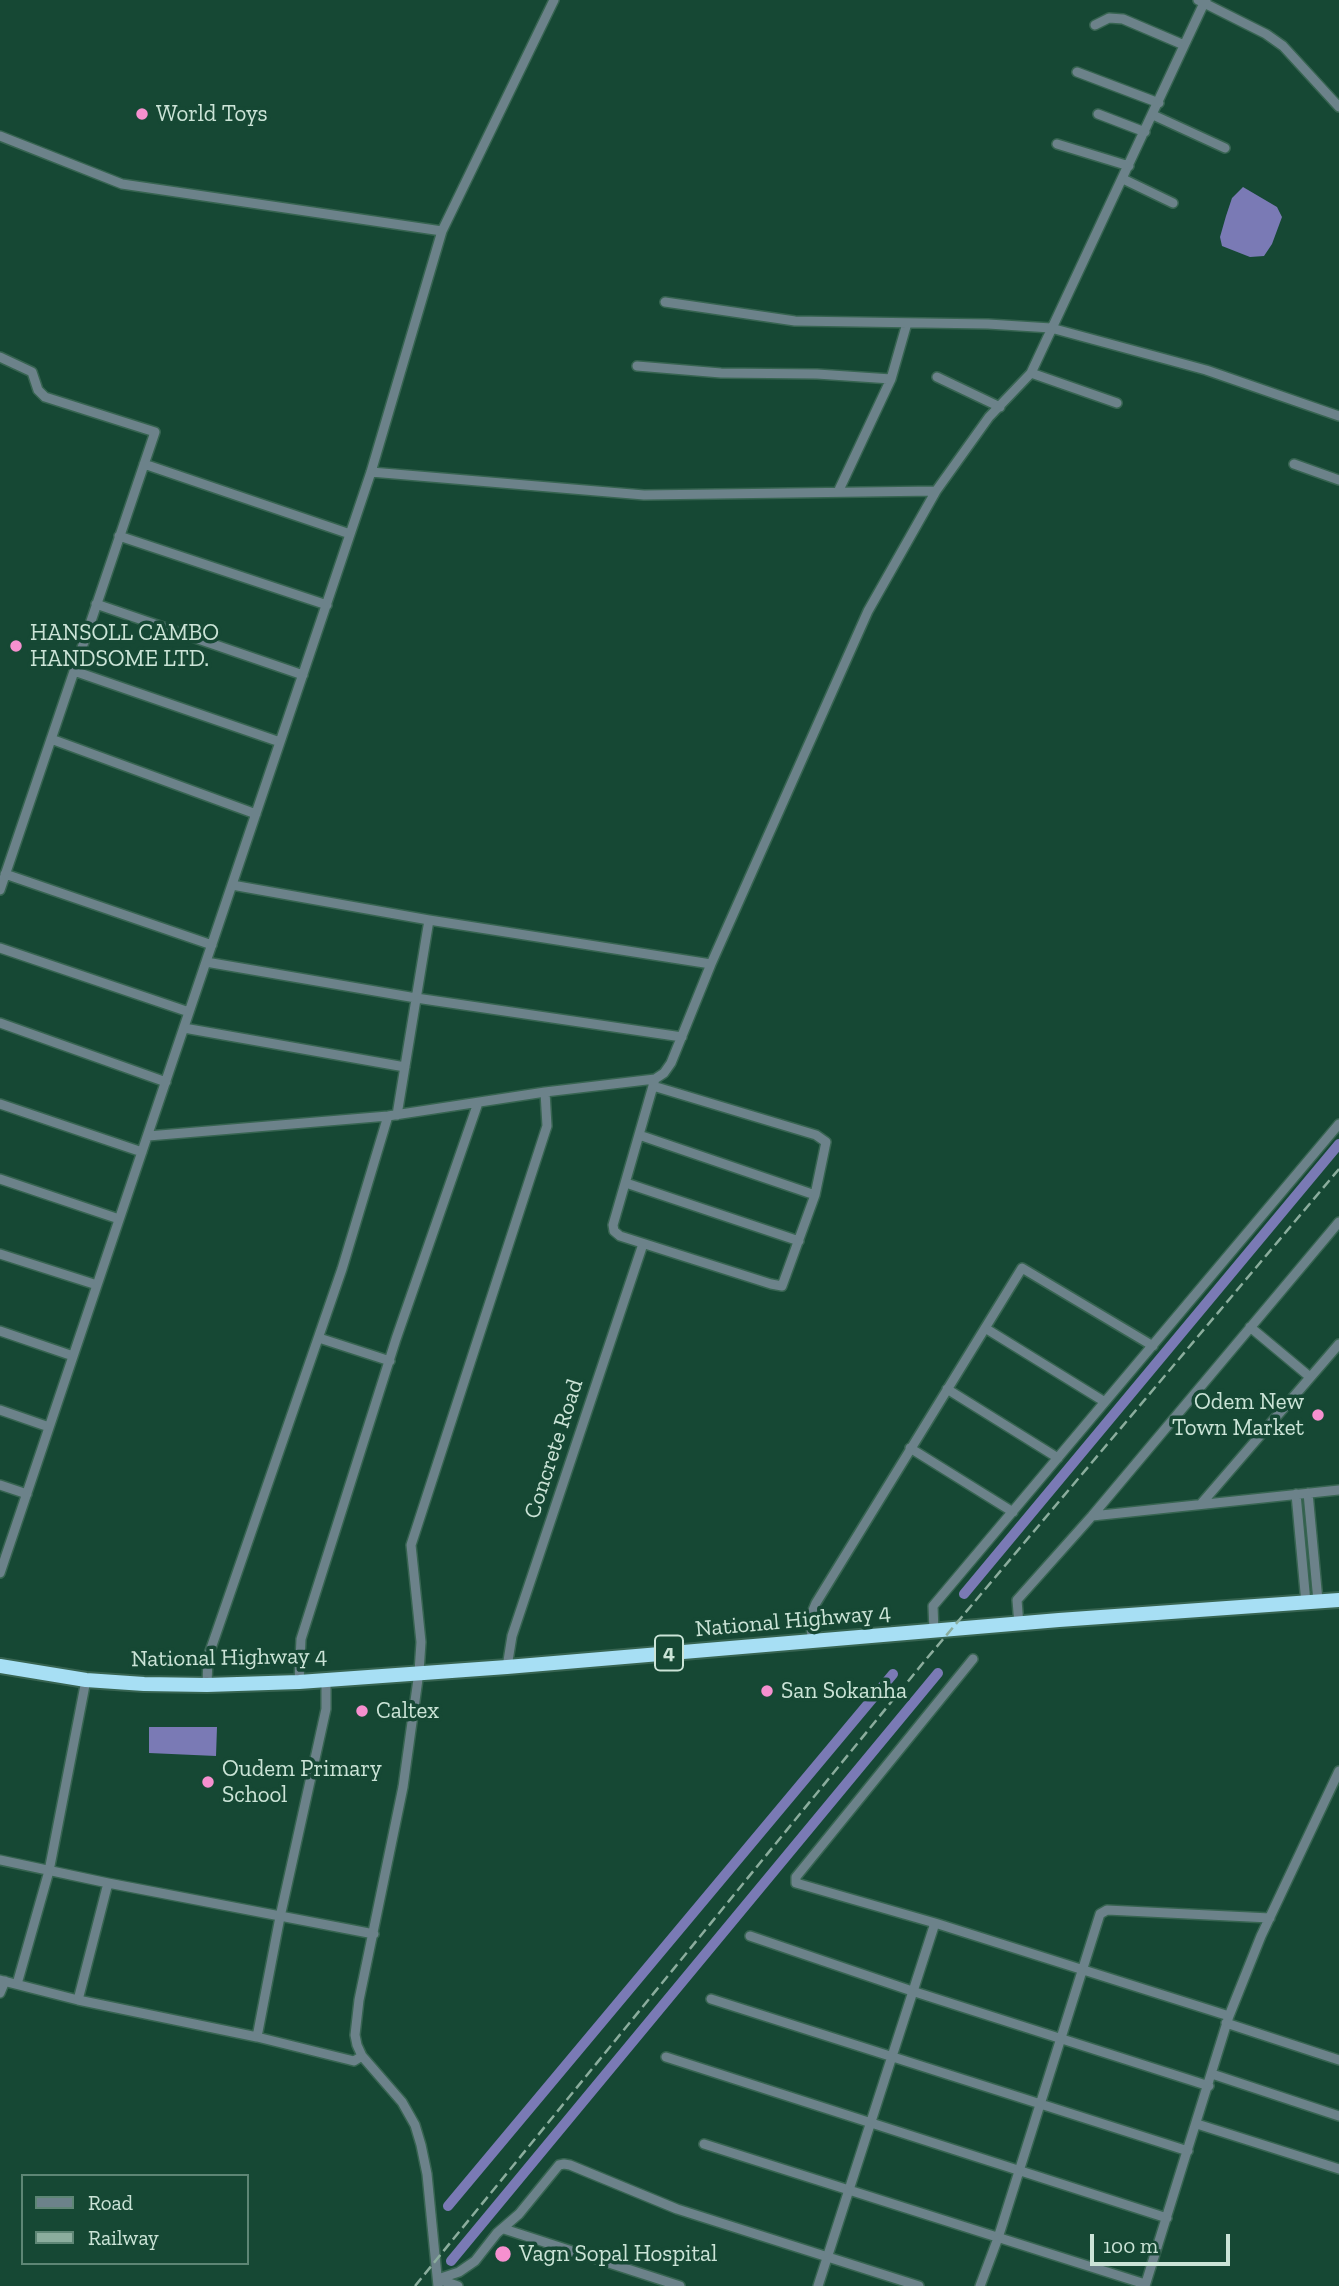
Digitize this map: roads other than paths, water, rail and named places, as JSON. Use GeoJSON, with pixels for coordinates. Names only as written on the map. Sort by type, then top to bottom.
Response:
{"type":"FeatureCollection","features":[{"type":"Feature","properties":{"kind":"highway","name":"National Highway 4"},"geometry":{"type":"LineString","coordinates":[[0,1666],[86,1680],[207,1685],[299,1682],[1339,1600]]}},
{"type":"Feature","properties":{"kind":"street"},"geometry":{"type":"LineString","coordinates":[[1,1569],[372,472],[442,232],[554,0]]}},
{"type":"Feature","properties":{"kind":"street"},"geometry":{"type":"LineString","coordinates":[[148,1136],[393,1116],[545,1092],[654,1083],[826,1142],[815,1195],[782,1286],[620,1236],[614,1231],[613,1225],[654,1083],[671,1063],[711,964],[869,611],[936,491],[989,416],[1031,373],[1159,103],[1202,1],[1266,34],[1283,46],[1339,107]]}},
{"type":"Feature","properties":{"kind":"street"},"geometry":{"type":"LineString","coordinates":[[1096,25],[1109,18],[1124,19],[1184,45]]}},
{"type":"Feature","properties":{"kind":"street"},"geometry":{"type":"LineString","coordinates":[[1077,72],[1159,103]]}},
{"type":"Feature","properties":{"kind":"street"},"geometry":{"type":"LineString","coordinates":[[1098,114],[1145,132]]}},
{"type":"Feature","properties":{"kind":"street"},"geometry":{"type":"LineString","coordinates":[[1153,115],[1225,148]]}},
{"type":"Feature","properties":{"kind":"street"},"geometry":{"type":"LineString","coordinates":[[0,136],[122,184],[442,232]]}},
{"type":"Feature","properties":{"kind":"street"},"geometry":{"type":"LineString","coordinates":[[1057,144],[1129,166]]}},
{"type":"Feature","properties":{"kind":"street"},"geometry":{"type":"LineString","coordinates":[[1123,179],[1173,203]]}},
{"type":"Feature","properties":{"kind":"street"},"geometry":{"type":"LineString","coordinates":[[665,302],[795,321],[1051,328],[1206,370],[1339,416]]}},
{"type":"Feature","properties":{"kind":"street"},"geometry":{"type":"LineString","coordinates":[[838,492],[891,379],[907,323]]}},
{"type":"Feature","properties":{"kind":"street"},"geometry":{"type":"LineString","coordinates":[[0,357],[32,372],[38,390],[45,397],[155,432],[0,890]]}},
{"type":"Feature","properties":{"kind":"street"},"geometry":{"type":"LineString","coordinates":[[637,366],[721,373],[817,374],[891,379]]}},
{"type":"Feature","properties":{"kind":"street"},"geometry":{"type":"LineString","coordinates":[[1031,373],[1117,403]]}},
{"type":"Feature","properties":{"kind":"street"},"geometry":{"type":"LineString","coordinates":[[937,377],[1000,407]]}},
{"type":"Feature","properties":{"kind":"street"},"geometry":{"type":"LineString","coordinates":[[144,464],[350,534]]}},
{"type":"Feature","properties":{"kind":"street"},"geometry":{"type":"LineString","coordinates":[[1294,464],[1339,480]]}},
{"type":"Feature","properties":{"kind":"street"},"geometry":{"type":"LineString","coordinates":[[372,472],[644,495],[936,491]]}},
{"type":"Feature","properties":{"kind":"street"},"geometry":{"type":"LineString","coordinates":[[119,536],[327,605]]}},
{"type":"Feature","properties":{"kind":"street"},"geometry":{"type":"LineString","coordinates":[[96,604],[303,675]]}},
{"type":"Feature","properties":{"kind":"street"},"geometry":{"type":"LineString","coordinates":[[74,671],[280,742]]}},
{"type":"Feature","properties":{"kind":"street"},"geometry":{"type":"LineString","coordinates":[[51,740],[256,814]]}},
{"type":"Feature","properties":{"kind":"street"},"geometry":{"type":"LineString","coordinates":[[5,874],[212,945]]}},
{"type":"Feature","properties":{"kind":"street"},"geometry":{"type":"LineString","coordinates":[[232,885],[429,920],[711,964]]}},
{"type":"Feature","properties":{"kind":"street"},"geometry":{"type":"LineString","coordinates":[[207,1685],[208,1657],[393,1116],[405,1067],[429,920]]}},
{"type":"Feature","properties":{"kind":"street"},"geometry":{"type":"LineString","coordinates":[[0,948],[189,1012]]}},
{"type":"Feature","properties":{"kind":"street"},"geometry":{"type":"LineString","coordinates":[[206,962],[416,998],[682,1037]]}},
{"type":"Feature","properties":{"kind":"street"},"geometry":{"type":"LineString","coordinates":[[0,1023],[166,1082]]}},
{"type":"Feature","properties":{"kind":"street"},"geometry":{"type":"LineString","coordinates":[[184,1028],[405,1067]]}},
{"type":"Feature","properties":{"kind":"street"},"geometry":{"type":"LineString","coordinates":[[437,2283],[427,2174],[415,2125],[402,2102],[362,2056],[356,2045],[355,2035],[359,2000],[403,1787],[419,1672],[421,1642],[411,1545],[547,1126],[545,1092]]}},
{"type":"Feature","properties":{"kind":"street"},"geometry":{"type":"LineString","coordinates":[[299,1682],[301,1639],[390,1361],[478,1103]]}},
{"type":"Feature","properties":{"kind":"street"},"geometry":{"type":"LineString","coordinates":[[0,1104],[142,1152]]}},
{"type":"Feature","properties":{"kind":"street"},"geometry":{"type":"LineString","coordinates":[[934,1632],[933,1606],[1339,1124]]}},
{"type":"Feature","properties":{"kind":"street"},"geometry":{"type":"LineString","coordinates":[[639,1135],[815,1195]]}},
{"type":"Feature","properties":{"kind":"street"},"geometry":{"type":"LineString","coordinates":[[0,1179],[119,1219]]}},
{"type":"Feature","properties":{"kind":"street"},"geometry":{"type":"LineString","coordinates":[[626,1183],[799,1241]]}},
{"type":"Feature","properties":{"kind":"street"},"geometry":{"type":"LineString","coordinates":[[1019,1625],[1017,1600],[1092,1516],[1339,1222]]}},
{"type":"Feature","properties":{"kind":"street","name":"Concrete Road"},"geometry":{"type":"LineString","coordinates":[[507,1667],[512,1636],[643,1244]]}},
{"type":"Feature","properties":{"kind":"street"},"geometry":{"type":"LineString","coordinates":[[0,1254],[97,1285]]}},
{"type":"Feature","properties":{"kind":"street"},"geometry":{"type":"LineString","coordinates":[[812,1642],[811,1615],[816,1603],[1022,1268],[1153,1346]]}},
{"type":"Feature","properties":{"kind":"street"},"geometry":{"type":"LineString","coordinates":[[1250,1327],[1310,1377]]}},
{"type":"Feature","properties":{"kind":"street"},"geometry":{"type":"LineString","coordinates":[[985,1328],[1105,1402]]}},
{"type":"Feature","properties":{"kind":"street"},"geometry":{"type":"LineString","coordinates":[[0,1331],[73,1356]]}},
{"type":"Feature","properties":{"kind":"street"},"geometry":{"type":"LineString","coordinates":[[319,1338],[390,1361]]}},
{"type":"Feature","properties":{"kind":"street"},"geometry":{"type":"LineString","coordinates":[[1201,1504],[1339,1344]]}},
{"type":"Feature","properties":{"kind":"street"},"geometry":{"type":"LineString","coordinates":[[947,1389],[1058,1458]]}},
{"type":"Feature","properties":{"kind":"street"},"geometry":{"type":"LineString","coordinates":[[0,1410],[49,1427]]}},
{"type":"Feature","properties":{"kind":"street"},"geometry":{"type":"LineString","coordinates":[[911,1448],[1013,1512]]}},
{"type":"Feature","properties":{"kind":"street"},"geometry":{"type":"LineString","coordinates":[[0,1485],[27,1494]]}},
{"type":"Feature","properties":{"kind":"street"},"geometry":{"type":"LineString","coordinates":[[1092,1516],[1339,1490]]}},
{"type":"Feature","properties":{"kind":"street"},"geometry":{"type":"LineString","coordinates":[[1308,1493],[1312,1602]]}},
{"type":"Feature","properties":{"kind":"street"},"geometry":{"type":"LineString","coordinates":[[1296,1494],[1312,1602]]}},
{"type":"Feature","properties":{"kind":"street"},"geometry":{"type":"LineString","coordinates":[[973,1659],[796,1877],[796,1883],[1082,1968],[1339,2060]]}},
{"type":"Feature","properties":{"kind":"street"},"geometry":{"type":"LineString","coordinates":[[17,1984],[49,1871],[86,1680]]}},
{"type":"Feature","properties":{"kind":"street"},"geometry":{"type":"LineString","coordinates":[[257,2037],[327,1709],[326,1680]]}},
{"type":"Feature","properties":{"kind":"street"},"geometry":{"type":"LineString","coordinates":[[704,2144],[1145,2285],[1209,2086],[1227,2020],[1270,1918],[1339,1771]]}},
{"type":"Feature","properties":{"kind":"street"},"geometry":{"type":"LineString","coordinates":[[0,1860],[374,1934]]}},
{"type":"Feature","properties":{"kind":"street"},"geometry":{"type":"LineString","coordinates":[[78,2000],[108,1883]]}},
{"type":"Feature","properties":{"kind":"street"},"geometry":{"type":"LineString","coordinates":[[980,2286],[998,2238],[1100,1913],[1107,1910],[1270,1918]]}},
{"type":"Feature","properties":{"kind":"street"},"geometry":{"type":"LineString","coordinates":[[818,2286],[935,1923]]}},
{"type":"Feature","properties":{"kind":"street"},"geometry":{"type":"LineString","coordinates":[[750,1936],[1209,2086]]}},
{"type":"Feature","properties":{"kind":"street"},"geometry":{"type":"LineString","coordinates":[[0,1993],[3,1981],[354,2060],[362,2056]]}},
{"type":"Feature","properties":{"kind":"street"},"geometry":{"type":"LineString","coordinates":[[710,1999],[1188,2151]]}},
{"type":"Feature","properties":{"kind":"street"},"geometry":{"type":"LineString","coordinates":[[666,2057],[1167,2218]]}},
{"type":"Feature","properties":{"kind":"street"},"geometry":{"type":"LineString","coordinates":[[1212,2074],[1339,2116]]}},
{"type":"Feature","properties":{"kind":"street"},"geometry":{"type":"LineString","coordinates":[[1197,2124],[1339,2169]]}},
{"type":"Feature","properties":{"kind":"street"},"geometry":{"type":"LineString","coordinates":[[437,2283],[475,2261],[559,2165],[570,2165],[677,2209],[919,2286]]}},
{"type":"Feature","properties":{"kind":"street"},"geometry":{"type":"LineString","coordinates":[[504,2230],[680,2286]]}},
{"type":"Feature","properties":{"kind":"street"},"geometry":{"type":"LineString","coordinates":[[437,2283],[458,2286]]}},
{"type":"Feature","properties":{"kind":"water"},"geometry":{"type":"Polygon","coordinates":[[[1243,187],[1277,207],[1282,217],[1272,244],[1264,256],[1250,257],[1222,246],[1220,237],[1232,198],[1243,187]]]}},
{"type":"Feature","properties":{"kind":"water"},"geometry":{"type":"Polygon","coordinates":[[[149,1727],[217,1727],[216,1756],[149,1753],[149,1727]]]}},
{"type":"Feature","properties":{"kind":"waterway"},"geometry":{"type":"LineString","coordinates":[[964,1594],[1339,1144]]}},
{"type":"Feature","properties":{"kind":"waterway"},"geometry":{"type":"LineString","coordinates":[[451,2261],[938,1673]]}},
{"type":"Feature","properties":{"kind":"waterway"},"geometry":{"type":"LineString","coordinates":[[448,2206],[893,1674]]}},
{"type":"Feature","properties":{"kind":"railway"},"geometry":{"type":"LineString","coordinates":[[415,2286],[923,1663],[1339,1169]]}},
{"type":"Feature","properties":{"kind":"place","name":"World Toys"},"geometry":{"type":"Point","coordinates":[142,114]}},
{"type":"Feature","properties":{"kind":"place","name":"HANSOLL CAMBO HANDSOME LTD."},"geometry":{"type":"Point","coordinates":[16,646]}},
{"type":"Feature","properties":{"kind":"place","name":"Odem New Town Market"},"geometry":{"type":"Point","coordinates":[1318,1415]}},
{"type":"Feature","properties":{"kind":"place","name":"San Sokanha"},"geometry":{"type":"Point","coordinates":[767,1691]}},
{"type":"Feature","properties":{"kind":"place","name":"Caltex"},"geometry":{"type":"Point","coordinates":[362,1711]}},
{"type":"Feature","properties":{"kind":"place","name":"Oudem Primary School"},"geometry":{"type":"Point","coordinates":[208,1782]}},
{"type":"Feature","properties":{"kind":"place","name":"Vagn Sopal Hospital"},"geometry":{"type":"Point","coordinates":[503,2254]}}]}
